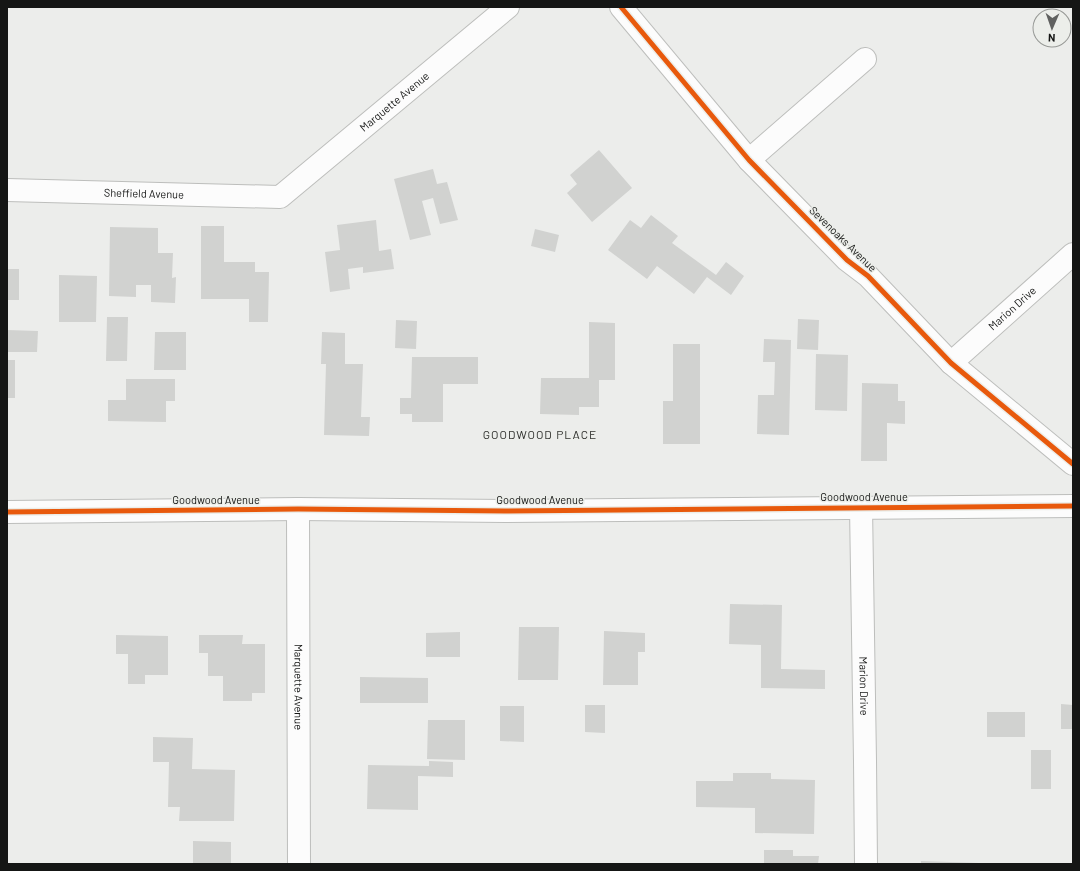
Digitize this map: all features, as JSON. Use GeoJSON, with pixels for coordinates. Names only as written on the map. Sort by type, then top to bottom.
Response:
{"type":"FeatureCollection","features":[{"type":"Feature","properties":{"kind":"street","name":"Marquette Avenue"},"geometry":{"type":"LineString","coordinates":[[280,197],[508,7]]}},
{"type":"Feature","properties":{"kind":"street","name":"Sevenoaks Avenue"},"geometry":{"type":"LineString","coordinates":[[621,7],[749,160],[847,260],[868,276],[951,363],[1073,464]]}},
{"type":"Feature","properties":{"kind":"street"},"geometry":{"type":"LineString","coordinates":[[749,160],[865,59]]}},
{"type":"Feature","properties":{"kind":"street","name":"Sheffield Avenue"},"geometry":{"type":"LineString","coordinates":[[7,190],[280,197]]}},
{"type":"Feature","properties":{"kind":"street","name":"Marion Drive"},"geometry":{"type":"LineString","coordinates":[[951,363],[1073,254]]}},
{"type":"Feature","properties":{"kind":"street","name":"Goodwood Avenue"},"geometry":{"type":"LineString","coordinates":[[7,512],[298,509],[505,511],[1073,506]]}},
{"type":"Feature","properties":{"kind":"street","name":"Marion Drive"},"geometry":{"type":"LineString","coordinates":[[861,507],[866,864]]}},
{"type":"Feature","properties":{"kind":"street","name":"Marquette Avenue"},"geometry":{"type":"LineString","coordinates":[[298,509],[298,864]]}},
{"type":"Feature","properties":{"kind":"building"},"geometry":{"type":"Polygon","coordinates":[[[599,150],[632,188],[592,222],[567,193],[577,184],[570,175],[599,150]]]}},
{"type":"Feature","properties":{"kind":"building"},"geometry":{"type":"Polygon","coordinates":[[[433,169],[437,184],[447,182],[458,220],[440,224],[433,198],[422,201],[431,235],[410,240],[394,179],[433,169]]]}},
{"type":"Feature","properties":{"kind":"building"},"geometry":{"type":"Polygon","coordinates":[[[651,215],[678,236],[672,243],[716,275],[726,262],[744,276],[731,295],[707,277],[694,294],[657,266],[647,279],[608,250],[630,220],[641,228],[651,215]]]}},
{"type":"Feature","properties":{"kind":"building"},"geometry":{"type":"Polygon","coordinates":[[[376,220],[379,251],[391,249],[394,269],[363,273],[363,267],[348,269],[350,289],[330,292],[325,252],[340,250],[337,225],[376,220]]]}},
{"type":"Feature","properties":{"kind":"building"},"geometry":{"type":"Polygon","coordinates":[[[201,226],[224,226],[224,262],[255,262],[255,272],[269,272],[268,322],[249,322],[249,299],[201,299],[201,226]]]}},
{"type":"Feature","properties":{"kind":"building"},"geometry":{"type":"Polygon","coordinates":[[[110,227],[158,228],[158,253],[173,253],[172,278],[176,277],[175,303],[151,302],[151,285],[136,285],[136,297],[109,296],[110,227]]]}},
{"type":"Feature","properties":{"kind":"building"},"geometry":{"type":"Polygon","coordinates":[[[535,229],[559,235],[555,252],[531,246],[535,229]]]}},
{"type":"Feature","properties":{"kind":"building"},"geometry":{"type":"Polygon","coordinates":[[[7,269],[19,269],[19,300],[7,300],[7,269]]]}},
{"type":"Feature","properties":{"kind":"building"},"geometry":{"type":"Polygon","coordinates":[[[59,275],[97,276],[96,322],[59,322],[59,275]]]}},
{"type":"Feature","properties":{"kind":"building"},"geometry":{"type":"Polygon","coordinates":[[[107,317],[128,317],[127,361],[106,361],[107,317]]]}},
{"type":"Feature","properties":{"kind":"building"},"geometry":{"type":"Polygon","coordinates":[[[798,319],[819,320],[818,350],[797,349],[798,319]]]}},
{"type":"Feature","properties":{"kind":"building"},"geometry":{"type":"Polygon","coordinates":[[[396,320],[417,321],[416,349],[395,348],[396,320]]]}},
{"type":"Feature","properties":{"kind":"building"},"geometry":{"type":"Polygon","coordinates":[[[589,322],[615,323],[615,380],[599,380],[599,407],[579,407],[579,415],[540,414],[541,378],[589,378],[589,322]]]}},
{"type":"Feature","properties":{"kind":"building"},"geometry":{"type":"Polygon","coordinates":[[[7,330],[38,331],[37,352],[7,352],[7,330]]]}},
{"type":"Feature","properties":{"kind":"building"},"geometry":{"type":"Polygon","coordinates":[[[155,332],[186,332],[186,370],[154,370],[155,332]]]}},
{"type":"Feature","properties":{"kind":"building"},"geometry":{"type":"Polygon","coordinates":[[[322,332],[345,333],[345,364],[363,364],[361,417],[370,417],[369,436],[324,435],[326,364],[321,364],[322,332]]]}},
{"type":"Feature","properties":{"kind":"building"},"geometry":{"type":"Polygon","coordinates":[[[764,339],[791,340],[789,435],[757,434],[758,395],[774,395],[775,362],[763,362],[764,339]]]}},
{"type":"Feature","properties":{"kind":"building"},"geometry":{"type":"Polygon","coordinates":[[[673,344],[700,344],[700,444],[663,444],[663,401],[673,401],[673,344]]]}},
{"type":"Feature","properties":{"kind":"building"},"geometry":{"type":"Polygon","coordinates":[[[816,354],[848,355],[847,411],[815,410],[816,354]]]}},
{"type":"Feature","properties":{"kind":"building"},"geometry":{"type":"Polygon","coordinates":[[[412,357],[478,357],[478,384],[443,384],[443,422],[412,422],[412,414],[400,414],[400,398],[411,398],[412,357]]]}},
{"type":"Feature","properties":{"kind":"building"},"geometry":{"type":"Polygon","coordinates":[[[7,360],[15,360],[15,398],[7,398],[7,360]]]}},
{"type":"Feature","properties":{"kind":"building"},"geometry":{"type":"Polygon","coordinates":[[[126,379],[175,379],[175,401],[166,401],[166,422],[108,421],[108,400],[126,400],[126,379]]]}},
{"type":"Feature","properties":{"kind":"building"},"geometry":{"type":"Polygon","coordinates":[[[862,383],[898,384],[898,401],[905,401],[905,424],[887,423],[887,461],[861,461],[862,383]]]}},
{"type":"Feature","properties":{"kind":"building"},"geometry":{"type":"Polygon","coordinates":[[[730,604],[782,605],[781,669],[825,670],[825,689],[761,688],[761,645],[729,644],[730,604]]]}},
{"type":"Feature","properties":{"kind":"building"},"geometry":{"type":"Polygon","coordinates":[[[519,627],[559,627],[558,680],[518,680],[519,627]]]}},
{"type":"Feature","properties":{"kind":"building"},"geometry":{"type":"Polygon","coordinates":[[[604,631],[645,633],[645,652],[638,652],[638,685],[603,685],[604,631]]]}},
{"type":"Feature","properties":{"kind":"building"},"geometry":{"type":"Polygon","coordinates":[[[460,632],[460,657],[426,657],[426,633],[460,632]]]}},
{"type":"Feature","properties":{"kind":"building"},"geometry":{"type":"Polygon","coordinates":[[[116,635],[168,636],[168,675],[145,675],[145,684],[128,684],[128,654],[116,654],[116,635]]]}},
{"type":"Feature","properties":{"kind":"building"},"geometry":{"type":"Polygon","coordinates":[[[199,635],[243,635],[242,644],[265,644],[265,693],[252,693],[252,701],[223,701],[223,676],[208,676],[208,653],[199,653],[199,635]]]}},
{"type":"Feature","properties":{"kind":"building"},"geometry":{"type":"Polygon","coordinates":[[[360,677],[428,678],[428,703],[360,703],[360,677]]]}},
{"type":"Feature","properties":{"kind":"building"},"geometry":{"type":"Polygon","coordinates":[[[1061,704],[1073,705],[1073,729],[1061,729],[1061,704]]]}},
{"type":"Feature","properties":{"kind":"building"},"geometry":{"type":"Polygon","coordinates":[[[585,705],[605,705],[605,733],[585,732],[585,705]]]}},
{"type":"Feature","properties":{"kind":"building"},"geometry":{"type":"Polygon","coordinates":[[[500,706],[524,706],[524,742],[500,741],[500,706]]]}},
{"type":"Feature","properties":{"kind":"building"},"geometry":{"type":"Polygon","coordinates":[[[987,712],[1025,712],[1025,737],[987,737],[987,712]]]}},
{"type":"Feature","properties":{"kind":"building"},"geometry":{"type":"Polygon","coordinates":[[[428,720],[465,720],[465,760],[427,759],[428,720]]]}},
{"type":"Feature","properties":{"kind":"building"},"geometry":{"type":"Polygon","coordinates":[[[153,737],[193,738],[192,769],[235,770],[234,821],[179,821],[180,807],[168,807],[169,762],[153,762],[153,737]]]}},
{"type":"Feature","properties":{"kind":"building"},"geometry":{"type":"Polygon","coordinates":[[[1031,750],[1051,750],[1051,789],[1031,789],[1031,750]]]}},
{"type":"Feature","properties":{"kind":"building"},"geometry":{"type":"Polygon","coordinates":[[[429,761],[453,762],[453,777],[418,776],[418,810],[367,809],[368,765],[429,766],[429,761]]]}},
{"type":"Feature","properties":{"kind":"building"},"geometry":{"type":"Polygon","coordinates":[[[733,773],[771,773],[771,779],[815,780],[814,834],[755,833],[755,808],[696,807],[696,781],[733,781],[733,773]]]}},
{"type":"Feature","properties":{"kind":"building"},"geometry":{"type":"Polygon","coordinates":[[[193,841],[231,842],[231,864],[193,864],[193,841]]]}},
{"type":"Feature","properties":{"kind":"building"},"geometry":{"type":"Polygon","coordinates":[[[764,850],[793,850],[793,856],[819,856],[818,864],[764,864],[764,850]]]}},
{"type":"Feature","properties":{"kind":"building"},"geometry":{"type":"Polygon","coordinates":[[[921,861],[979,863],[979,864],[921,864],[921,861]]]}},
{"type":"Feature","properties":{"kind":"cycle path"},"geometry":{"type":"LineString","coordinates":[[621,7],[749,160],[847,260],[868,276],[951,363],[1073,464]]}},
{"type":"Feature","properties":{"kind":"cycle path"},"geometry":{"type":"LineString","coordinates":[[7,512],[298,509],[505,511],[1073,506]]}},
{"type":"Feature","properties":{"kind":"district","name":"GOODWOOD PLACE"},"geometry":{"type":"Point","coordinates":[540,435]}}]}
